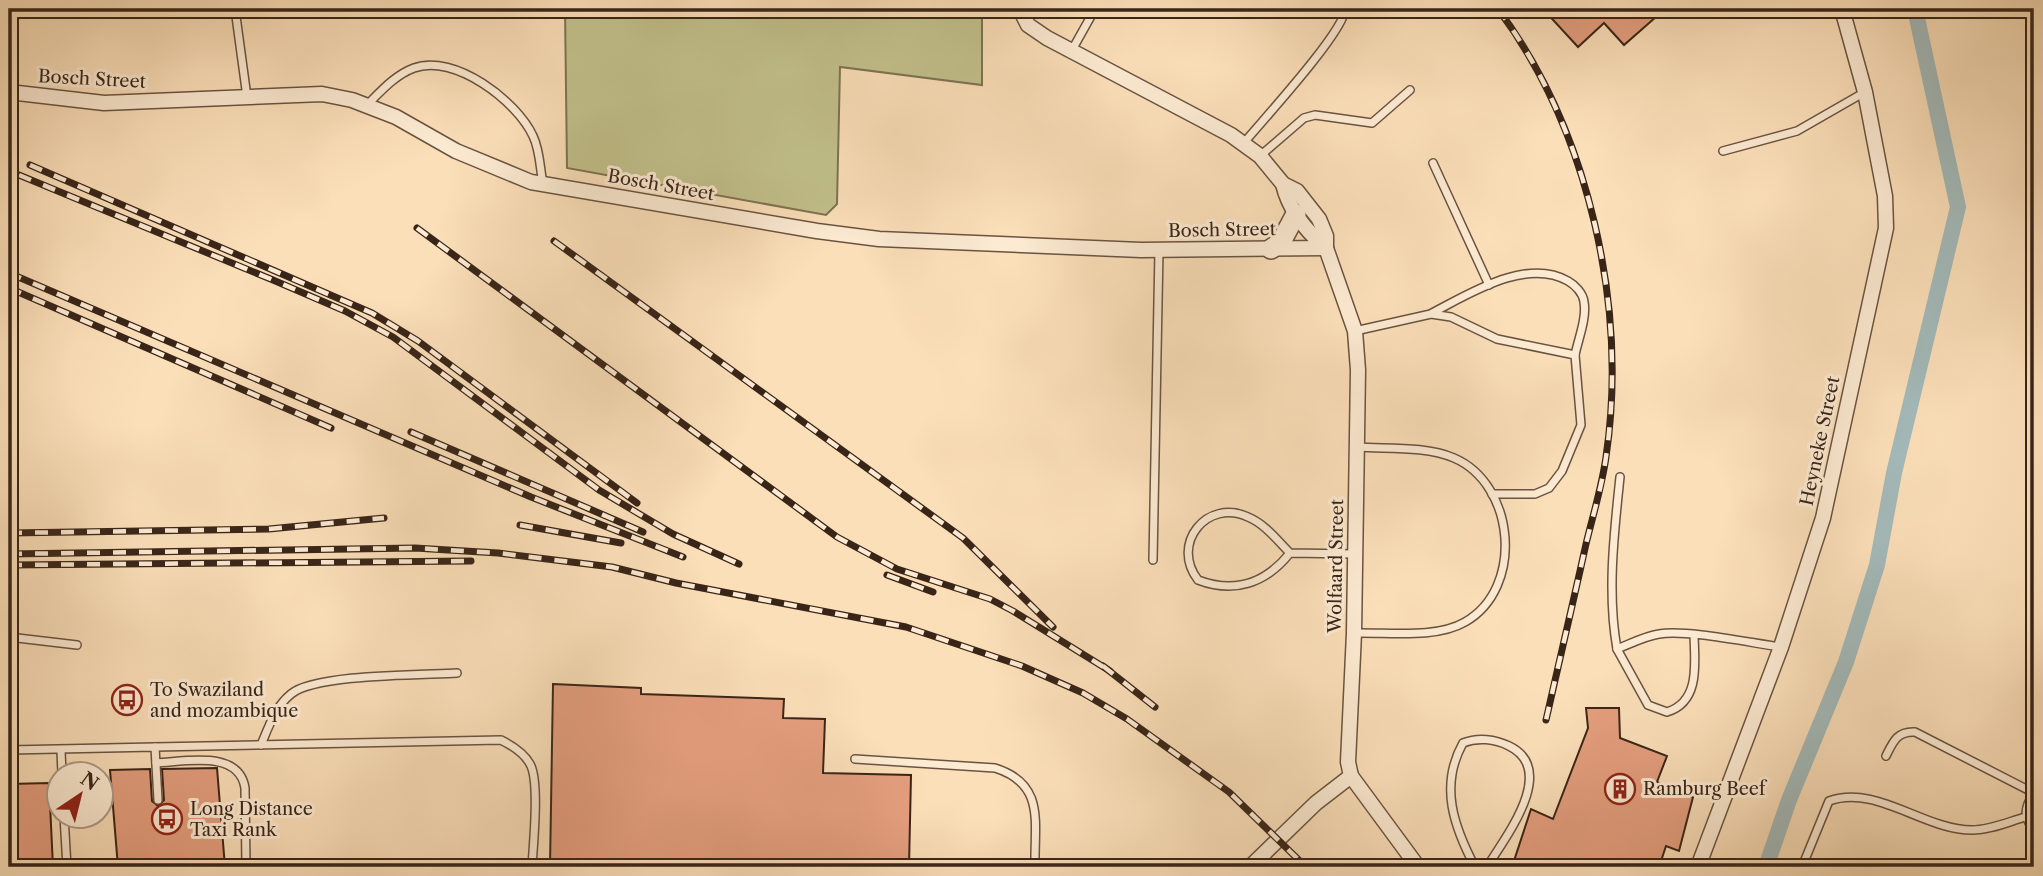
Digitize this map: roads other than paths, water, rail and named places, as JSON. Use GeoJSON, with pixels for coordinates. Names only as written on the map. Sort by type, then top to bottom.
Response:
{"type":"FeatureCollection","features":[{"type":"Feature","properties":{"kind":"street","name":"Wolfaard Street"},"geometry":{"type":"LineString","coordinates":[[1020,9],[1028,25],[1243,144],[1260,156],[1283,184],[1297,191],[1319,219],[1326,236],[1326,248],[1355,331],[1358,446],[1356,554],[1347,747],[1351,776]]}},
{"type":"Feature","properties":{"kind":"street","name":"Heyneke Street"},"geometry":{"type":"LineString","coordinates":[[1699,867],[1781,647],[1824,519],[1886,228],[1885,196],[1864,92],[1842,9]]}},
{"type":"Feature","properties":{"kind":"street","name":"Bosch Street"},"geometry":{"type":"LineString","coordinates":[[9,92],[104,103],[322,94],[366,105],[508,175],[543,184],[879,239],[1159,250],[1326,248]]}},
{"type":"Feature","properties":{"kind":"street","name":"Wolfaard Street"},"geometry":{"type":"LineString","coordinates":[[1283,184],[1286,197],[1296,214],[1312,236],[1326,248]]}},
{"type":"Feature","properties":{"kind":"street"},"geometry":{"type":"LineString","coordinates":[[1271,249],[1281,243],[1296,214]]}},
{"type":"Feature","properties":{"kind":"street"},"geometry":{"type":"LineString","coordinates":[[1250,867],[1316,803],[1351,776],[1418,867]]}},
{"type":"Feature","properties":{"kind":"lane"},"geometry":{"type":"LineString","coordinates":[[235,9],[247,97]]}},
{"type":"Feature","properties":{"kind":"lane"},"geometry":{"type":"LineString","coordinates":[[1072,50],[1095,9]]}},
{"type":"Feature","properties":{"kind":"lane"},"geometry":{"type":"LineString","coordinates":[[1243,144],[1322,49],[1345,16],[1345,9]]}},
{"type":"Feature","properties":{"kind":"lane"},"geometry":{"type":"LineString","coordinates":[[366,105],[394,79],[415,68],[433,66],[462,74],[504,97],[520,114],[534,138],[543,184]]}},
{"type":"Feature","properties":{"kind":"lane"},"geometry":{"type":"LineString","coordinates":[[1260,156],[1304,118],[1315,115],[1372,123],[1410,90]]}},
{"type":"Feature","properties":{"kind":"lane"},"geometry":{"type":"LineString","coordinates":[[1723,151],[1797,131],[1864,92]]}},
{"type":"Feature","properties":{"kind":"lane"},"geometry":{"type":"LineString","coordinates":[[1433,163],[1489,285]]}},
{"type":"Feature","properties":{"kind":"lane"},"geometry":{"type":"LineString","coordinates":[[1153,560],[1159,250]]}},
{"type":"Feature","properties":{"kind":"lane"},"geometry":{"type":"LineString","coordinates":[[1355,331],[1431,314],[1489,285],[1539,273],[1561,277],[1576,285],[1584,302],[1575,355],[1581,425],[1562,471],[1549,488],[1535,494],[1492,494]]}},
{"type":"Feature","properties":{"kind":"lane"},"geometry":{"type":"LineString","coordinates":[[1431,314],[1451,317],[1497,339],[1575,355]]}},
{"type":"Feature","properties":{"kind":"lane"},"geometry":{"type":"LineString","coordinates":[[1354,633],[1437,630],[1464,623],[1485,607],[1502,573],[1506,540],[1500,507],[1477,472],[1453,457],[1358,446]]}},
{"type":"Feature","properties":{"kind":"lane"},"geometry":{"type":"LineString","coordinates":[[1620,477],[1612,625],[1617,649],[1641,697],[1648,705],[1667,712],[1684,703],[1696,677],[1694,636]]}},
{"type":"Feature","properties":{"kind":"lane"},"geometry":{"type":"LineString","coordinates":[[1290,553],[1259,580],[1224,587],[1198,580],[1187,557],[1189,539],[1199,523],[1212,515],[1228,512],[1247,516],[1263,525],[1290,553],[1356,554]]}},
{"type":"Feature","properties":{"kind":"lane"},"geometry":{"type":"LineString","coordinates":[[1617,649],[1658,634],[1781,647]]}},
{"type":"Feature","properties":{"kind":"lane"},"geometry":{"type":"LineString","coordinates":[[9,637],[77,645]]}},
{"type":"Feature","properties":{"kind":"lane"},"geometry":{"type":"LineString","coordinates":[[261,745],[275,712],[292,692],[318,682],[457,673]]}},
{"type":"Feature","properties":{"kind":"lane"},"geometry":{"type":"LineString","coordinates":[[1886,757],[1895,738],[1904,731],[1915,732],[2034,792],[2024,808],[2025,817],[2034,832]]}},
{"type":"Feature","properties":{"kind":"lane"},"geometry":{"type":"LineString","coordinates":[[9,750],[502,740],[518,750],[532,766],[535,797],[532,867]]}},
{"type":"Feature","properties":{"kind":"lane"},"geometry":{"type":"LineString","coordinates":[[1475,867],[1458,831],[1449,787],[1455,757],[1462,743],[1471,740],[1498,741],[1517,750],[1529,777],[1529,796],[1486,867]]}},
{"type":"Feature","properties":{"kind":"lane"},"geometry":{"type":"LineString","coordinates":[[155,747],[158,800]]}},
{"type":"Feature","properties":{"kind":"lane"},"geometry":{"type":"LineString","coordinates":[[61,751],[61,760]]}},
{"type":"Feature","properties":{"kind":"lane"},"geometry":{"type":"LineString","coordinates":[[855,759],[995,768],[1013,774],[1034,799],[1035,867]]}},
{"type":"Feature","properties":{"kind":"lane"},"geometry":{"type":"LineString","coordinates":[[156,763],[220,761],[234,766],[244,779],[246,867]]}},
{"type":"Feature","properties":{"kind":"lane"},"geometry":{"type":"LineString","coordinates":[[1802,867],[1829,801],[1843,796],[1878,803],[1940,825],[1971,830],[2025,817]]}},
{"type":"Feature","properties":{"kind":"lane"},"geometry":{"type":"LineString","coordinates":[[65,830],[67,867]]}},
{"type":"Feature","properties":{"kind":"waterway"},"geometry":{"type":"LineString","coordinates":[[1766,867],[1789,800],[1846,662],[1877,565],[1894,473],[1958,207],[1915,9]]}},
{"type":"Feature","properties":{"kind":"railway"},"geometry":{"type":"LineString","coordinates":[[1498,9],[1530,57],[1556,109],[1578,165],[1594,222],[1605,281],[1611,341],[1611,400],[1606,457],[1546,720]]}},
{"type":"Feature","properties":{"kind":"railway"},"geometry":{"type":"LineString","coordinates":[[30,165],[372,313],[418,341],[637,503]]}},
{"type":"Feature","properties":{"kind":"railway"},"geometry":{"type":"LineString","coordinates":[[19,175],[345,311],[393,337],[599,490],[673,534],[739,564]]}},
{"type":"Feature","properties":{"kind":"railway"},"geometry":{"type":"LineString","coordinates":[[417,228],[837,537],[897,569],[990,599],[1110,671]]}},
{"type":"Feature","properties":{"kind":"railway"},"geometry":{"type":"LineString","coordinates":[[554,241],[963,538],[1053,627]]}},
{"type":"Feature","properties":{"kind":"railway"},"geometry":{"type":"LineString","coordinates":[[9,273],[531,497],[683,557]]}},
{"type":"Feature","properties":{"kind":"railway"},"geometry":{"type":"LineString","coordinates":[[9,288],[331,428]]}},
{"type":"Feature","properties":{"kind":"railway"},"geometry":{"type":"LineString","coordinates":[[411,432],[643,532]]}},
{"type":"Feature","properties":{"kind":"railway"},"geometry":{"type":"LineString","coordinates":[[9,533],[269,529],[384,518]]}},
{"type":"Feature","properties":{"kind":"railway"},"geometry":{"type":"LineString","coordinates":[[520,525],[621,543]]}},
{"type":"Feature","properties":{"kind":"railway"},"geometry":{"type":"LineString","coordinates":[[9,554],[415,548],[498,553],[612,567],[676,583],[906,627],[1022,666],[1083,693],[1127,719],[1229,792],[1306,867]]}},
{"type":"Feature","properties":{"kind":"railway"},"geometry":{"type":"LineString","coordinates":[[9,565],[471,561]]}},
{"type":"Feature","properties":{"kind":"railway"},"geometry":{"type":"LineString","coordinates":[[887,575],[933,592]]}},
{"type":"Feature","properties":{"kind":"railway"},"geometry":{"type":"LineString","coordinates":[[1103,666],[1155,707]]}},
{"type":"Feature","properties":{"kind":"place","name":"To Swaziland and mozambique"},"geometry":{"type":"Point","coordinates":[127,700]}},
{"type":"Feature","properties":{"kind":"place","name":"Ramburg Beef"},"geometry":{"type":"Point","coordinates":[1620,789]}},
{"type":"Feature","properties":{"kind":"place","name":"Long Distance Taxi Rank"},"geometry":{"type":"Point","coordinates":[167,819]}}]}
